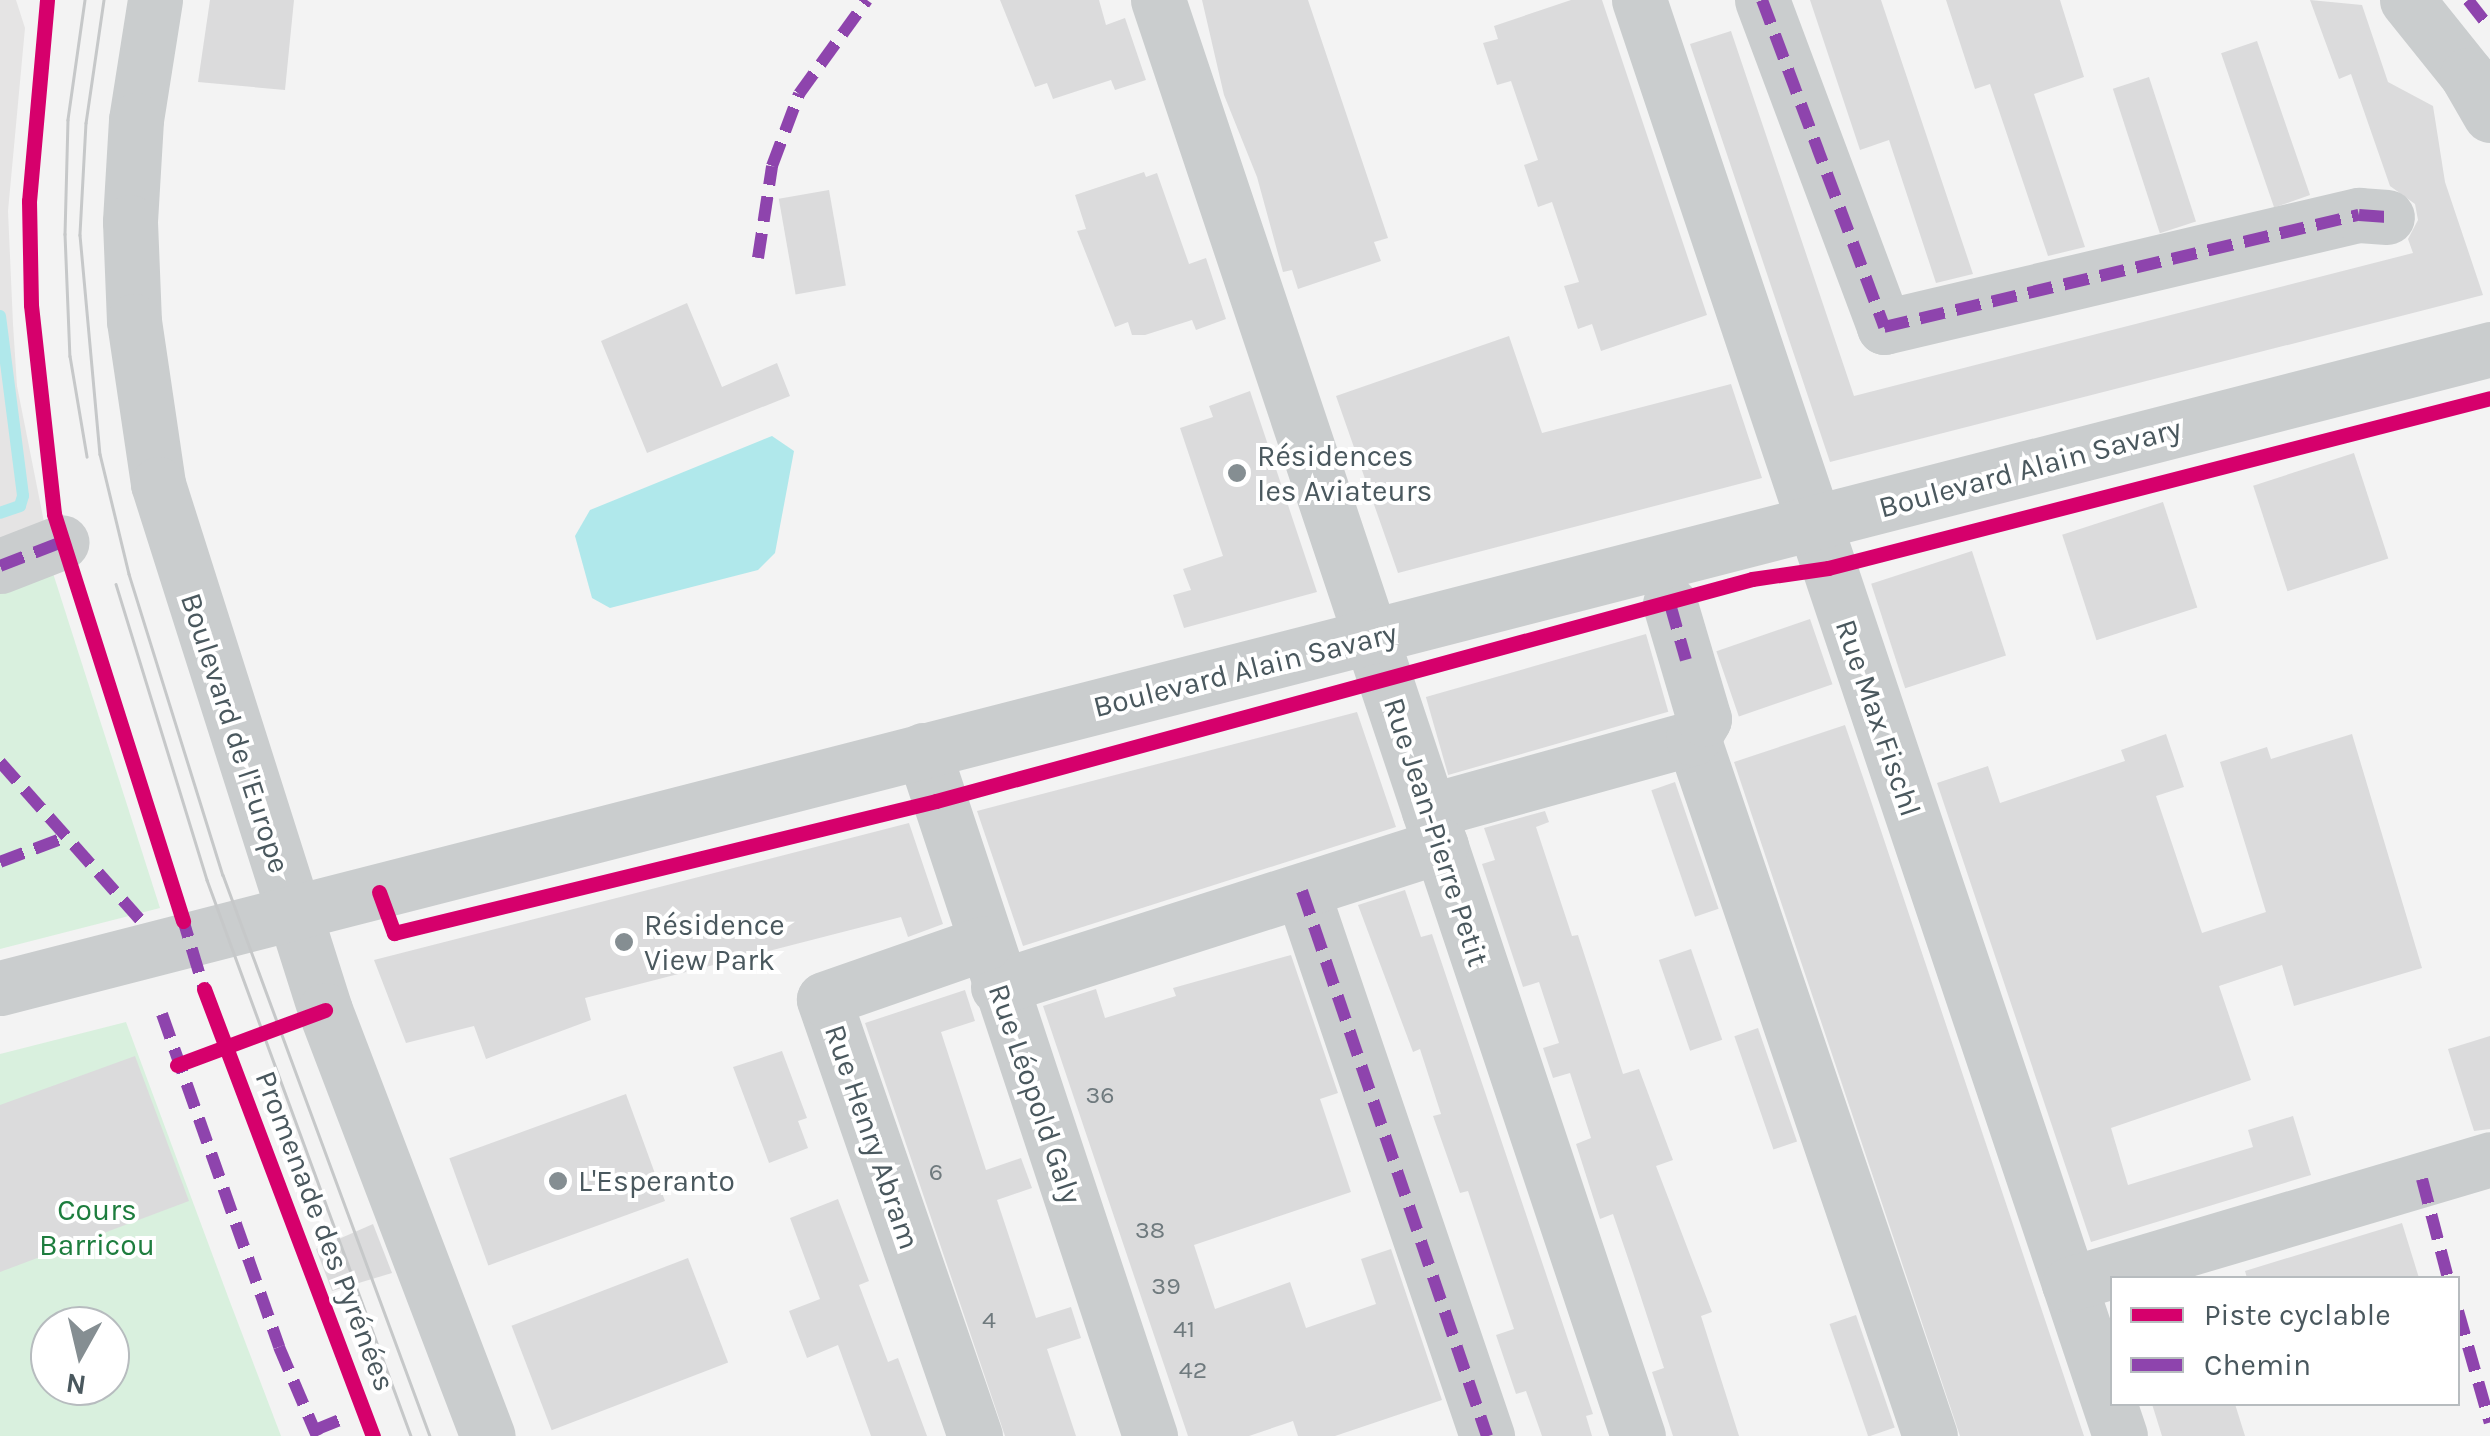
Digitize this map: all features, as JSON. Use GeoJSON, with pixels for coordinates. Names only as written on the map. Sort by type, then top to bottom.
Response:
{"type":"FeatureCollection","features":[{"type":"Feature","properties":{"kind":"street","name":"Boulevard de l'Europe"},"geometry":{"type":"LineString","coordinates":[[155,0],[136,120],[130,222],[144,406],[158,484],[292,913],[488,1436]]}},
{"type":"Feature","properties":{"kind":"street","name":"Rue Jean-Pierre Petit"},"geometry":{"type":"LineString","coordinates":[[1158,0],[1638,1436]]}},
{"type":"Feature","properties":{"kind":"street","name":"Rue Max Fischl"},"geometry":{"type":"LineString","coordinates":[[1639,0],[2120,1436]]}},
{"type":"Feature","properties":{"kind":"street"},"geometry":{"type":"LineString","coordinates":[[1762,0],[1884,327],[2358,215],[2387,217]]}},
{"type":"Feature","properties":{"kind":"street"},"geometry":{"type":"LineString","coordinates":[[2407,0],[2468,75],[2490,115]]}},
{"type":"Feature","properties":{"kind":"street","name":"Boulevard Alain Savary"},"geometry":{"type":"LineString","coordinates":[[0,988],[742,802],[923,750],[1374,639],[2490,349]]}},
{"type":"Feature","properties":{"kind":"street"},"geometry":{"type":"LineString","coordinates":[[0,566],[62,542]]}},
{"type":"Feature","properties":{"kind":"street"},"geometry":{"type":"LineString","coordinates":[[992,965],[1302,891],[1435,828],[1694,738],[1704,719],[1670,604]]}},
{"type":"Feature","properties":{"kind":"street"},"geometry":{"type":"LineString","coordinates":[[1694,738],[1930,1436]]}},
{"type":"Feature","properties":{"kind":"street","name":"Rue Léopold Galy"},"geometry":{"type":"LineString","coordinates":[[923,750],[1150,1436]]}},
{"type":"Feature","properties":{"kind":"street"},"geometry":{"type":"LineString","coordinates":[[1302,891],[1487,1436]]}},
{"type":"Feature","properties":{"kind":"street","name":"Rue Henry Abram"},"geometry":{"type":"LineString","coordinates":[[974,1436],[824,999],[992,965]]}},
{"type":"Feature","properties":{"kind":"street"},"geometry":{"type":"LineString","coordinates":[[2069,1284],[2490,1158]]}},
{"type":"Feature","properties":{"kind":"shaded area"},"geometry":{"type":"Polygon","coordinates":[[[0,0],[16,0],[25,28],[8,211],[17,386],[45,527],[0,544],[0,0]]]}},
{"type":"Feature","properties":{"kind":"green space"},"geometry":{"type":"Polygon","coordinates":[[[52,570],[160,908],[0,949],[0,590],[52,570]]]}},
{"type":"Feature","properties":{"kind":"green space","name":"Cours Barricou"},"geometry":{"type":"Polygon","coordinates":[[[126,1022],[281,1436],[0,1436],[0,1054],[126,1022]]]}},
{"type":"Feature","properties":{"kind":"water"},"geometry":{"type":"Polygon","coordinates":[[[772,436],[794,451],[775,553],[758,570],[610,608],[592,598],[575,536],[590,510],[772,436]]]}},
{"type":"Feature","properties":{"kind":"building"},"geometry":{"type":"Polygon","coordinates":[[[210,0],[294,0],[285,90],[198,82],[210,0]]]}},
{"type":"Feature","properties":{"kind":"building"},"geometry":{"type":"Polygon","coordinates":[[[1000,0],[1099,0],[1106,25],[1125,18],[1146,80],[1115,90],[1111,80],[1053,99],[1047,83],[1035,87],[1000,0]]]}},
{"type":"Feature","properties":{"kind":"building"},"geometry":{"type":"Polygon","coordinates":[[[1202,0],[1308,0],[1388,238],[1374,242],[1381,261],[1298,289],[1292,270],[1283,272],[1257,177],[1224,95],[1202,0]]]}},
{"type":"Feature","properties":{"kind":"building"},"geometry":{"type":"Polygon","coordinates":[[[1571,0],[1602,0],[1707,315],[1601,351],[1592,324],[1578,329],[1564,286],[1579,282],[1552,202],[1538,207],[1524,165],[1538,160],[1511,81],[1497,85],[1483,43],[1498,39],[1494,26],[1571,0]]]}},
{"type":"Feature","properties":{"kind":"building"},"geometry":{"type":"Polygon","coordinates":[[[1810,0],[1881,0],[1973,274],[1936,283],[1889,140],[1860,150],[1810,0]]]}},
{"type":"Feature","properties":{"kind":"building"},"geometry":{"type":"Polygon","coordinates":[[[1946,0],[2060,0],[2084,77],[2034,94],[2085,247],[2048,256],[1990,84],[1975,89],[1946,0]]]}},
{"type":"Feature","properties":{"kind":"building"},"geometry":{"type":"Polygon","coordinates":[[[2310,0],[2362,5],[2388,82],[2433,106],[2445,182],[2483,295],[1830,462],[1690,44],[1731,31],[1854,396],[2413,253],[2408,239],[2418,220],[2415,204],[2390,186],[2351,74],[2339,79],[2310,0]]]}},
{"type":"Feature","properties":{"kind":"building"},"geometry":{"type":"Polygon","coordinates":[[[2257,41],[2310,195],[2274,207],[2221,53],[2257,41]]]}},
{"type":"Feature","properties":{"kind":"building"},"geometry":{"type":"Polygon","coordinates":[[[2149,77],[2196,222],[2160,233],[2113,89],[2149,77]]]}},
{"type":"Feature","properties":{"kind":"building"},"geometry":{"type":"Polygon","coordinates":[[[1144,172],[1146,177],[1157,173],[1189,264],[1206,258],[1226,319],[1196,330],[1192,320],[1145,335],[1132,335],[1128,322],[1115,327],[1077,231],[1086,229],[1075,195],[1144,172]]]}},
{"type":"Feature","properties":{"kind":"building"},"geometry":{"type":"Polygon","coordinates":[[[829,190],[846,286],[796,294],[779,199],[829,190]]]}},
{"type":"Feature","properties":{"kind":"building"},"geometry":{"type":"Polygon","coordinates":[[[687,303],[722,387],[777,363],[790,396],[647,453],[601,341],[687,303]]]}},
{"type":"Feature","properties":{"kind":"building"},"geometry":{"type":"Polygon","coordinates":[[[1509,336],[1542,433],[1731,384],[1762,478],[1398,573],[1336,396],[1509,336]]]}},
{"type":"Feature","properties":{"kind":"building","name":"Résidences les Aviateurs"},"geometry":{"type":"Polygon","coordinates":[[[1250,391],[1317,592],[1184,628],[1173,595],[1191,590],[1183,569],[1223,556],[1180,428],[1213,417],[1209,406],[1250,391]]]}},
{"type":"Feature","properties":{"kind":"building"},"geometry":{"type":"Polygon","coordinates":[[[2354,453],[2388,559],[2287,591],[2253,486],[2354,453]]]}},
{"type":"Feature","properties":{"kind":"building"},"geometry":{"type":"Polygon","coordinates":[[[2163,502],[2197,608],[2096,640],[2062,535],[2163,502]]]}},
{"type":"Feature","properties":{"kind":"building"},"geometry":{"type":"Polygon","coordinates":[[[1972,551],[2006,656],[1905,688],[1871,584],[1972,551]]]}},
{"type":"Feature","properties":{"kind":"building"},"geometry":{"type":"Polygon","coordinates":[[[1810,619],[1832,684],[1739,716],[1716,651],[1810,619]]]}},
{"type":"Feature","properties":{"kind":"building"},"geometry":{"type":"Polygon","coordinates":[[[1646,634],[1668,712],[1448,775],[1426,697],[1646,634]]]}},
{"type":"Feature","properties":{"kind":"building"},"geometry":{"type":"Polygon","coordinates":[[[1357,712],[1396,827],[1023,946],[977,811],[1357,712]]]}},
{"type":"Feature","properties":{"kind":"building"},"geometry":{"type":"Polygon","coordinates":[[[1845,725],[2084,1436],[1960,1436],[1734,762],[1845,725]]]}},
{"type":"Feature","properties":{"kind":"building"},"geometry":{"type":"Polygon","coordinates":[[[2166,734],[2184,787],[2156,796],[2202,933],[2266,912],[2220,762],[2267,747],[2271,759],[2352,734],[2422,968],[2294,1006],[2282,965],[2219,986],[2251,1080],[2111,1128],[2128,1185],[2253,1147],[2248,1130],[2293,1116],[2311,1175],[2091,1242],[1937,783],[1988,766],[2000,803],[2125,761],[2121,750],[2166,734]]]}},
{"type":"Feature","properties":{"kind":"building"},"geometry":{"type":"Polygon","coordinates":[[[1675,782],[1719,909],[1695,917],[1651,790],[1675,782]]]}},
{"type":"Feature","properties":{"kind":"building"},"geometry":{"type":"Polygon","coordinates":[[[1545,811],[1549,822],[1536,827],[1572,936],[1578,935],[1623,1074],[1639,1069],[1673,1160],[1656,1166],[1712,1312],[1701,1316],[1739,1436],[1673,1436],[1652,1372],[1664,1368],[1634,1276],[1613,1214],[1600,1219],[1576,1144],[1591,1138],[1570,1073],[1553,1078],[1543,1048],[1559,1043],[1539,982],[1523,987],[1482,864],[1495,860],[1484,828],[1545,811]]]}},
{"type":"Feature","properties":{"kind":"building","name":"Résidence View Park"},"geometry":{"type":"Polygon","coordinates":[[[909,823],[943,924],[908,937],[901,917],[585,998],[591,1020],[486,1059],[474,1026],[406,1043],[374,960],[909,823]]]}},
{"type":"Feature","properties":{"kind":"building"},"geometry":{"type":"Polygon","coordinates":[[[1405,890],[1421,937],[1432,934],[1593,1414],[1586,1416],[1592,1436],[1542,1436],[1526,1391],[1516,1394],[1496,1335],[1514,1329],[1468,1191],[1460,1193],[1433,1116],[1441,1114],[1420,1049],[1413,1052],[1358,905],[1405,890]]]}},
{"type":"Feature","properties":{"kind":"building"},"geometry":{"type":"Polygon","coordinates":[[[1691,949],[1722,1040],[1690,1051],[1659,960],[1691,949]]]}},
{"type":"Feature","properties":{"kind":"building"},"geometry":{"type":"Polygon","coordinates":[[[1291,955],[1338,1093],[1320,1099],[1351,1192],[1194,1245],[1215,1309],[1290,1282],[1306,1328],[1376,1304],[1361,1259],[1391,1249],[1442,1400],[1335,1436],[1298,1436],[1293,1421],[1249,1436],[1188,1436],[1043,1006],[1096,989],[1105,1018],[1176,996],[1173,988],[1291,955]]]}},
{"type":"Feature","properties":{"kind":"building"},"geometry":{"type":"Polygon","coordinates":[[[965,990],[975,1021],[941,1032],[986,1170],[1021,1158],[1032,1188],[997,1200],[1036,1318],[1071,1307],[1081,1338],[1047,1349],[1076,1436],[1005,1436],[865,1023],[965,990]]]}},
{"type":"Feature","properties":{"kind":"building"},"geometry":{"type":"Polygon","coordinates":[[[1758,1028],[1797,1141],[1773,1150],[1734,1036],[1758,1028]]]}},
{"type":"Feature","properties":{"kind":"building"},"geometry":{"type":"Polygon","coordinates":[[[2490,1036],[2490,1129],[2474,1131],[2448,1049],[2490,1036]]]}},
{"type":"Feature","properties":{"kind":"building"},"geometry":{"type":"Polygon","coordinates":[[[782,1051],[807,1118],[798,1121],[808,1148],[769,1163],[733,1067],[782,1051]]]}},
{"type":"Feature","properties":{"kind":"building"},"geometry":{"type":"Polygon","coordinates":[[[135,1056],[189,1201],[0,1272],[0,1105],[135,1056]]]}},
{"type":"Feature","properties":{"kind":"building","name":"L'Esperanto"},"geometry":{"type":"Polygon","coordinates":[[[626,1094],[665,1201],[488,1265],[449,1158],[626,1094]]]}},
{"type":"Feature","properties":{"kind":"building"},"geometry":{"type":"Polygon","coordinates":[[[838,1199],[869,1281],[859,1285],[888,1362],[898,1358],[927,1436],[871,1436],[838,1345],[807,1358],[789,1311],[820,1299],[790,1218],[838,1199]]]}},
{"type":"Feature","properties":{"kind":"building"},"geometry":{"type":"Polygon","coordinates":[[[2402,1223],[2418,1276],[2246,1276],[2245,1271],[2402,1223]]]}},
{"type":"Feature","properties":{"kind":"building"},"geometry":{"type":"Polygon","coordinates":[[[373,1224],[392,1273],[332,1291],[316,1249],[373,1224]]]}},
{"type":"Feature","properties":{"kind":"building"},"geometry":{"type":"Polygon","coordinates":[[[688,1258],[728,1363],[552,1430],[512,1326],[688,1258]]]}},
{"type":"Feature","properties":{"kind":"building"},"geometry":{"type":"Polygon","coordinates":[[[1856,1315],[1895,1428],[1868,1436],[1830,1324],[1856,1315]]]}},
{"type":"Feature","properties":{"kind":"building"},"geometry":{"type":"Polygon","coordinates":[[[2153,1406],[2236,1406],[2245,1436],[2162,1436],[2153,1406]]]}},
{"type":"Feature","properties":{"kind":"waterway"},"geometry":{"type":"LineString","coordinates":[[0,316],[23,496],[20,506],[0,513]]}},
{"type":"Feature","properties":{"kind":"tram line"},"geometry":{"type":"LineString","coordinates":[[85,0],[68,120],[65,234],[70,356],[87,457]]}},
{"type":"Feature","properties":{"kind":"tram line"},"geometry":{"type":"LineString","coordinates":[[104,0],[86,123],[80,235],[100,454],[129,574],[223,875],[430,1436]]}},
{"type":"Feature","properties":{"kind":"tram line"},"geometry":{"type":"LineString","coordinates":[[116,584],[207,880],[411,1436]]}},
{"type":"Feature","properties":{"kind":"marked path"},"geometry":{"type":"LineString","coordinates":[[758,258],[772,166],[799,94],[867,0]]}},
{"type":"Feature","properties":{"kind":"marked path"},"geometry":{"type":"LineString","coordinates":[[1762,0],[1884,327],[2359,215],[2387,217]]}},
{"type":"Feature","properties":{"kind":"marked path"},"geometry":{"type":"LineString","coordinates":[[2468,0],[2490,28]]}},
{"type":"Feature","properties":{"kind":"marked path"},"geometry":{"type":"LineString","coordinates":[[0,566],[62,542]]}},
{"type":"Feature","properties":{"kind":"marked path"},"geometry":{"type":"LineString","coordinates":[[1670,604],[1686,660]]}},
{"type":"Feature","properties":{"kind":"marked path"},"geometry":{"type":"LineString","coordinates":[[0,762],[142,922]]}},
{"type":"Feature","properties":{"kind":"marked path"},"geometry":{"type":"LineString","coordinates":[[0,862],[66,837]]}},
{"type":"Feature","properties":{"kind":"marked path"},"geometry":{"type":"LineString","coordinates":[[1302,891],[1487,1436]]}},
{"type":"Feature","properties":{"kind":"marked path"},"geometry":{"type":"LineString","coordinates":[[181,913],[204,989]]}},
{"type":"Feature","properties":{"kind":"marked path"},"geometry":{"type":"LineString","coordinates":[[162,1014],[279,1347],[317,1436]]}},
{"type":"Feature","properties":{"kind":"marked path"},"geometry":{"type":"LineString","coordinates":[[2422,1179],[2447,1276]]}},
{"type":"Feature","properties":{"kind":"marked path"},"geometry":{"type":"LineString","coordinates":[[2460,1318],[2490,1423]]}},
{"type":"Feature","properties":{"kind":"marked path"},"geometry":{"type":"LineString","coordinates":[[315,1430],[340,1420]]}},
{"type":"Feature","properties":{"kind":"cycle path"},"geometry":{"type":"LineString","coordinates":[[47,0],[29,201],[31,305],[54,514],[183,921]]}},
{"type":"Feature","properties":{"kind":"cycle path"},"geometry":{"type":"LineString","coordinates":[[379,892],[394,933],[936,801],[1752,579],[1828,568],[2490,398]]}},
{"type":"Feature","properties":{"kind":"cycle path","name":"Promenade des Pyrénées"},"geometry":{"type":"LineString","coordinates":[[204,989],[373,1436]]}},
{"type":"Feature","properties":{"kind":"cycle path"},"geometry":{"type":"LineString","coordinates":[[177,1065],[325,1010]]}},
{"type":"Feature","properties":{"kind":"place","name":"Résidences les Aviateurs"},"geometry":{"type":"Point","coordinates":[1237,473]}},
{"type":"Feature","properties":{"kind":"place","name":"Résidence View Park"},"geometry":{"type":"Point","coordinates":[624,942]}},
{"type":"Feature","properties":{"kind":"place","name":"L'Esperanto"},"geometry":{"type":"Point","coordinates":[558,1181]}}]}
